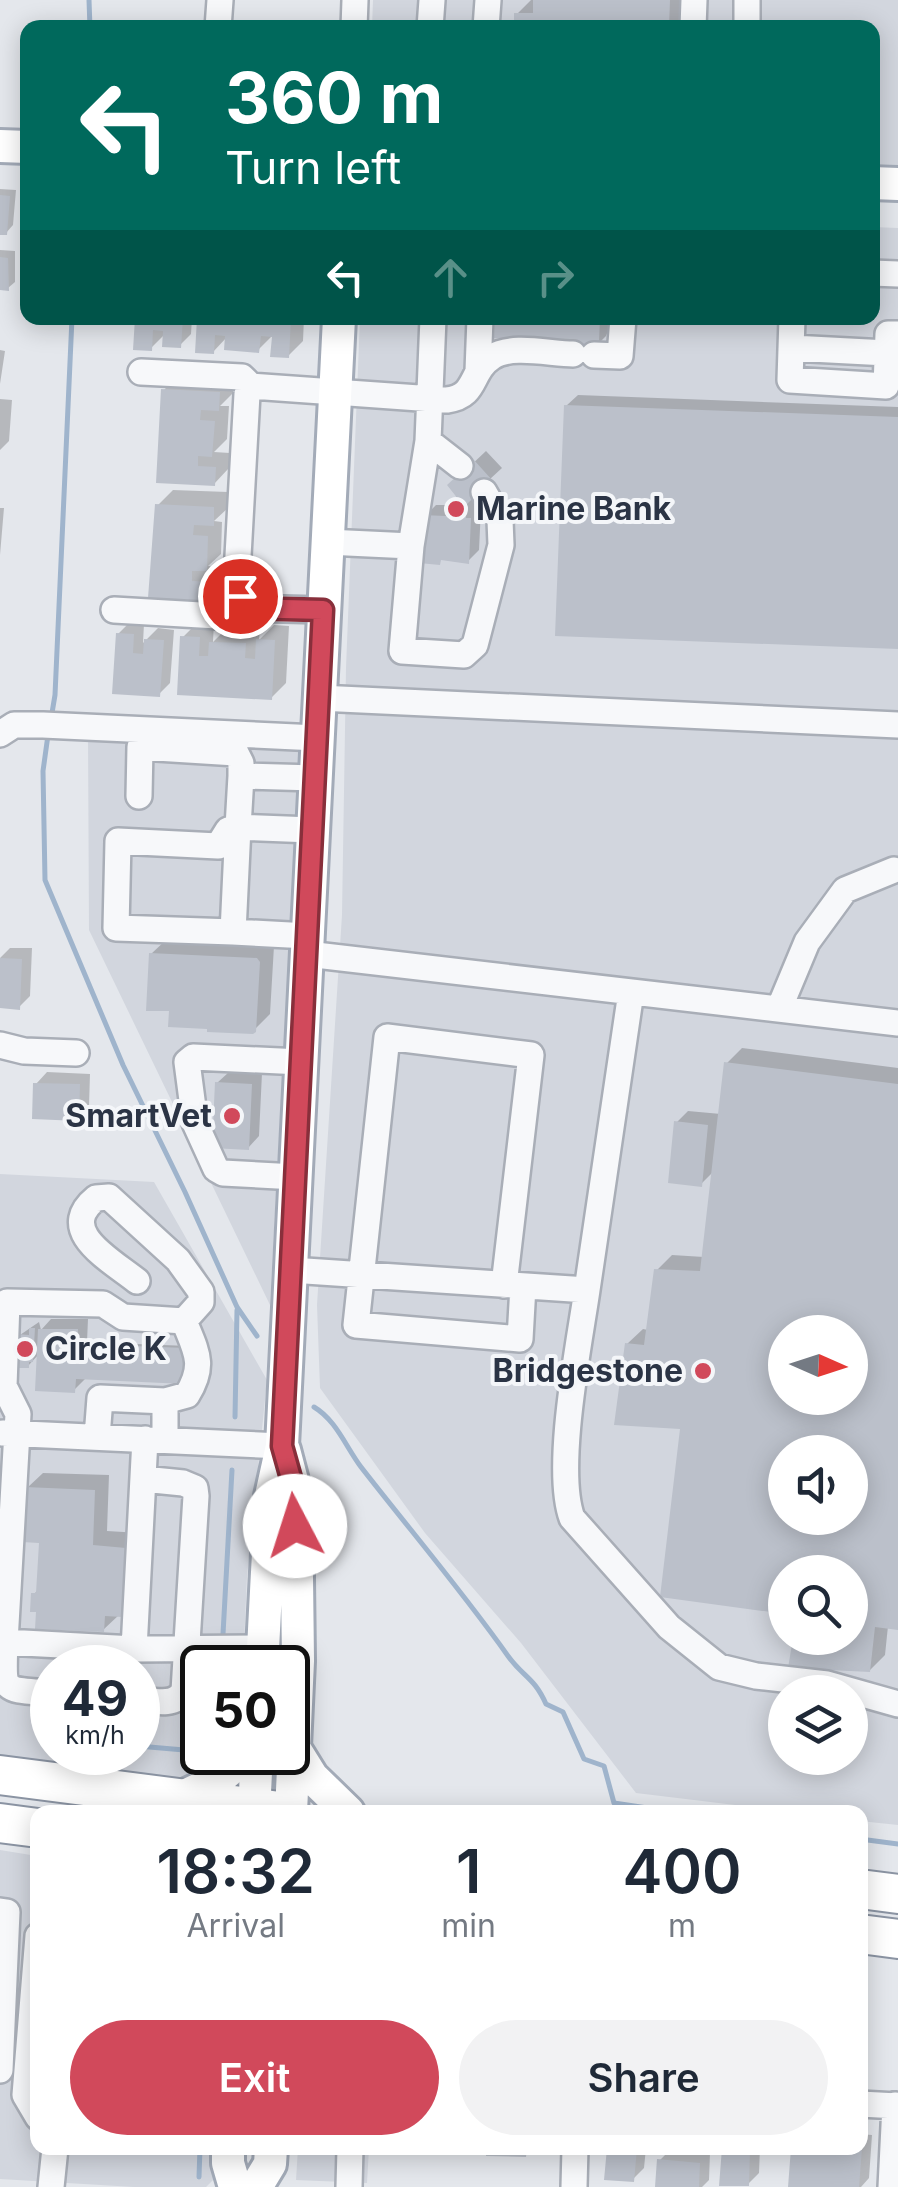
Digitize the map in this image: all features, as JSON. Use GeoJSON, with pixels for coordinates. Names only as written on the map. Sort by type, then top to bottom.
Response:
{"type":"FeatureCollection","features":[{"type":"Feature","properties":{"kind":"highway"},"geometry":{"type":"LineString","coordinates":[[0,1775],[229,1805]]}},
{"type":"Feature","properties":{"kind":"highway"},"geometry":{"type":"LineString","coordinates":[[0,1823],[30,1827]]}},
{"type":"Feature","properties":{"kind":"highway"},"geometry":{"type":"LineString","coordinates":[[868,1889],[898,1894]]}},
{"type":"Feature","properties":{"kind":"highway"},"geometry":{"type":"LineString","coordinates":[[868,1935],[898,1939]]}},
{"type":"Feature","properties":{"kind":"main road"},"geometry":{"type":"LineString","coordinates":[[263,1645],[271,1496],[282,1446],[339,325]]}},
{"type":"Feature","properties":{"kind":"main road"},"geometry":{"type":"LineString","coordinates":[[282,1446],[296,1496],[298,1645]]}},
{"type":"Feature","properties":{"kind":"main road"},"geometry":{"type":"LineString","coordinates":[[310,1773],[341,1805]]}},
{"type":"Feature","properties":{"kind":"main road"},"geometry":{"type":"LineString","coordinates":[[180,1798],[226,1775]]}},
{"type":"Feature","properties":{"kind":"main road"},"geometry":{"type":"LineString","coordinates":[[263,1775],[270,1805]]}},
{"type":"Feature","properties":{"kind":"main road"},"geometry":{"type":"LineString","coordinates":[[273,1805],[284,1775]]}},
{"type":"Feature","properties":{"kind":"main road"},"geometry":{"type":"LineString","coordinates":[[228,2155],[236,2187]]}},
{"type":"Feature","properties":{"kind":"main road"},"geometry":{"type":"LineString","coordinates":[[256,2187],[270,2164],[270,2155]]}},
{"type":"Feature","properties":{"kind":"street"},"geometry":{"type":"LineString","coordinates":[[433,325],[428,442],[411,546],[402,652],[469,652],[475,645],[501,545],[500,520],[484,492]]}},
{"type":"Feature","properties":{"kind":"street"},"geometry":{"type":"LineString","coordinates":[[478,371],[480,325]]}},
{"type":"Feature","properties":{"kind":"street"},"geometry":{"type":"LineString","coordinates":[[141,372],[242,378],[251,386],[336,394],[460,399],[468,393],[478,371],[492,357],[505,352],[620,356],[622,325]]}},
{"type":"Feature","properties":{"kind":"street"},"geometry":{"type":"LineString","coordinates":[[792,325],[790,380],[886,386],[892,344]]}},
{"type":"Feature","properties":{"kind":"street"},"geometry":{"type":"LineString","coordinates":[[248,608],[240,596],[237,574],[247,394],[251,386]]}},
{"type":"Feature","properties":{"kind":"street"},"geometry":{"type":"LineString","coordinates":[[428,442],[460,466]]}},
{"type":"Feature","properties":{"kind":"street"},"geometry":{"type":"LineString","coordinates":[[327,542],[411,546]]}},
{"type":"Feature","properties":{"kind":"street"},"geometry":{"type":"LineString","coordinates":[[114,610],[235,616],[248,608],[323,610]]}},
{"type":"Feature","properties":{"kind":"street"},"geometry":{"type":"LineString","coordinates":[[319,698],[898,726]]}},
{"type":"Feature","properties":{"kind":"street"},"geometry":{"type":"LineString","coordinates":[[0,734],[14,725],[54,725],[317,738]]}},
{"type":"Feature","properties":{"kind":"street"},"geometry":{"type":"LineString","coordinates":[[139,796],[140,748],[236,753],[242,763],[233,932]]}},
{"type":"Feature","properties":{"kind":"street"},"geometry":{"type":"LineString","coordinates":[[241,776],[315,778]]}},
{"type":"Feature","properties":{"kind":"street"},"geometry":{"type":"LineString","coordinates":[[312,830],[238,827],[228,830],[218,846],[118,841],[116,928],[233,932],[630,992],[898,1023]]}},
{"type":"Feature","properties":{"kind":"street"},"geometry":{"type":"LineString","coordinates":[[780,1009],[807,942],[845,890],[894,870]]}},
{"type":"Feature","properties":{"kind":"street"},"geometry":{"type":"LineString","coordinates":[[630,992],[567,1448],[566,1500],[572,1518],[669,1627],[719,1667],[756,1676],[827,1684],[898,1704]]}},
{"type":"Feature","properties":{"kind":"street"},"geometry":{"type":"LineString","coordinates":[[387,1037],[531,1055],[514,1285],[520,1339],[356,1325],[359,1275],[387,1037]]}},
{"type":"Feature","properties":{"kind":"street"},"geometry":{"type":"LineString","coordinates":[[0,1045],[76,1053]]}},
{"type":"Feature","properties":{"kind":"street"},"geometry":{"type":"LineString","coordinates":[[296,1176],[223,1173],[211,1164],[195,1123],[187,1062],[193,1056],[301,1062]]}},
{"type":"Feature","properties":{"kind":"street"},"geometry":{"type":"LineString","coordinates":[[30,1691],[13,1690],[4,1680],[8,1433],[18,1414],[4,1386],[6,1302],[103,1304],[123,1317],[184,1320],[201,1302],[202,1292],[178,1260],[109,1197],[96,1198],[80,1219],[80,1230],[86,1240],[137,1281]]}},
{"type":"Feature","properties":{"kind":"street"},"geometry":{"type":"LineString","coordinates":[[291,1270],[587,1290]]}},
{"type":"Feature","properties":{"kind":"street"},"geometry":{"type":"LineString","coordinates":[[97,1438],[100,1398],[165,1400],[188,1395],[197,1379],[198,1357],[184,1320]]}},
{"type":"Feature","properties":{"kind":"street"},"geometry":{"type":"LineString","coordinates":[[134,1645],[143,1479],[165,1400]]}},
{"type":"Feature","properties":{"kind":"street"},"geometry":{"type":"LineString","coordinates":[[8,1433],[282,1446]]}},
{"type":"Feature","properties":{"kind":"street"},"geometry":{"type":"LineString","coordinates":[[143,1479],[183,1482],[195,1488],[187,1645]]}},
{"type":"Feature","properties":{"kind":"street"},"geometry":{"type":"LineString","coordinates":[[2,1642],[59,1645]]}},
{"type":"Feature","properties":{"kind":"street"},"geometry":{"type":"LineString","coordinates":[[0,1911],[7,1912],[8,1937],[0,2070]]}},
{"type":"Feature","properties":{"kind":"street"},"geometry":{"type":"LineString","coordinates":[[30,2034],[25,2095],[30,2103]]}},
{"type":"Feature","properties":{"kind":"street"},"geometry":{"type":"LineString","coordinates":[[868,2104],[897,2106],[890,2187]]}},
{"type":"Feature","properties":{"kind":"street"},"geometry":{"type":"LineString","coordinates":[[51,2187],[55,2155]]}},
{"type":"Feature","properties":{"kind":"street"},"geometry":{"type":"LineString","coordinates":[[349,2187],[350,2155]]}},
{"type":"Feature","properties":{"kind":"street"},"geometry":{"type":"LineString","coordinates":[[574,2187],[576,2155]]}},
{"type":"Feature","properties":{"kind":"shaded area"},"geometry":{"type":"Polygon","coordinates":[[[373,0],[898,0],[898,165],[880,164],[880,20],[372,20],[373,0]]]}},
{"type":"Feature","properties":{"kind":"shaded area","name":"Bridgestone"},"geometry":{"type":"Polygon","coordinates":[[[880,227],[898,228],[898,1825],[868,1822],[868,1805],[735,1805],[636,1793],[521,1643],[425,1533],[320,1388],[317,1305],[342,915],[346,668],[360,325],[880,325],[880,227]]]}},
{"type":"Feature","properties":{"kind":"shaded area"},"geometry":{"type":"Polygon","coordinates":[[[88,735],[300,748],[270,1305],[89,930],[88,735]]]}},
{"type":"Feature","properties":{"kind":"shaded area"},"geometry":{"type":"Polygon","coordinates":[[[0,1174],[154,1182],[267,1380],[244,1645],[180,1645],[180,1775],[206,1775],[158,1781],[113,1775],[160,1775],[160,1645],[30,1645],[30,1764],[0,1760],[0,1174]]]}},
{"type":"Feature","properties":{"kind":"shaded area"},"geometry":{"type":"Polygon","coordinates":[[[0,1850],[30,1855],[30,2155],[217,2155],[215,2178],[206,2187],[0,2179],[0,1850]]]}},
{"type":"Feature","properties":{"kind":"shaded area"},"geometry":{"type":"Polygon","coordinates":[[[298,2155],[369,2155],[367,2183],[296,2180],[298,2155]]]}},
{"type":"Feature","properties":{"kind":"building"},"geometry":{"type":"Polygon","coordinates":[[[533,0],[670,0],[669,20],[514,20],[514,13],[533,13],[533,0]]]}},
{"type":"Feature","properties":{"kind":"building"},"geometry":{"type":"Polygon","coordinates":[[[0,195],[10,196],[7,235],[0,235],[0,195]]]}},
{"type":"Feature","properties":{"kind":"building"},"geometry":{"type":"Polygon","coordinates":[[[0,257],[8,258],[9,291],[0,290],[0,257]]]}},
{"type":"Feature","properties":{"kind":"building"},"geometry":{"type":"Polygon","coordinates":[[[135,325],[183,325],[181,348],[162,347],[163,331],[153,330],[152,351],[133,350],[135,325]]]}},
{"type":"Feature","properties":{"kind":"building"},"geometry":{"type":"Polygon","coordinates":[[[197,325],[291,325],[289,358],[270,357],[272,337],[261,336],[259,353],[224,350],[225,336],[215,335],[214,354],[195,353],[197,325]]]}},
{"type":"Feature","properties":{"kind":"building"},"geometry":{"type":"Polygon","coordinates":[[[495,325],[600,325],[599,342],[593,342],[591,354],[571,354],[571,341],[494,338],[495,325]]]}},
{"type":"Feature","properties":{"kind":"building"},"geometry":{"type":"Polygon","coordinates":[[[161,389],[220,392],[219,411],[201,410],[200,420],[215,421],[212,457],[198,456],[198,466],[216,467],[215,486],[156,483],[161,389]]]}},
{"type":"Feature","properties":{"kind":"building"},"geometry":{"type":"Polygon","coordinates":[[[564,405],[898,417],[898,649],[555,636],[564,405]]]}},
{"type":"Feature","properties":{"kind":"building","name":"Marine Bank"},"geometry":{"type":"Polygon","coordinates":[[[474,460],[492,480],[467,504],[466,518],[471,518],[469,564],[441,560],[440,565],[419,563],[421,543],[426,544],[426,535],[421,535],[422,515],[446,516],[446,503],[462,504],[447,485],[474,460]]]}},
{"type":"Feature","properties":{"kind":"building"},"geometry":{"type":"Polygon","coordinates":[[[155,504],[214,507],[214,526],[194,525],[193,535],[208,536],[207,571],[192,571],[192,581],[210,582],[210,601],[148,598],[155,504]]]}},
{"type":"Feature","properties":{"kind":"building"},"geometry":{"type":"Polygon","coordinates":[[[116,633],[134,634],[133,653],[143,654],[144,639],[164,640],[160,697],[112,694],[116,633]]]}},
{"type":"Feature","properties":{"kind":"building"},"geometry":{"type":"Polygon","coordinates":[[[180,636],[200,637],[199,656],[208,656],[209,642],[246,643],[245,658],[255,659],[256,639],[275,640],[272,700],[177,695],[180,636]]]}},
{"type":"Feature","properties":{"kind":"building"},"geometry":{"type":"Polygon","coordinates":[[[149,953],[257,958],[260,962],[256,1032],[168,1027],[169,1011],[146,1011],[149,953]]]}},
{"type":"Feature","properties":{"kind":"building"},"geometry":{"type":"Polygon","coordinates":[[[0,958],[22,959],[20,1010],[0,1008],[0,958]]]}},
{"type":"Feature","properties":{"kind":"building","name":"Bridgestone"},"geometry":{"type":"Polygon","coordinates":[[[724,1062],[898,1084],[898,1630],[875,1627],[870,1672],[788,1668],[790,1655],[868,1655],[868,1555],[768,1555],[768,1612],[660,1597],[680,1429],[614,1425],[625,1343],[644,1345],[654,1269],[700,1271],[724,1062]]]}},
{"type":"Feature","properties":{"kind":"building","name":"SmartVet"},"geometry":{"type":"Polygon","coordinates":[[[215,1082],[252,1084],[249,1150],[212,1148],[215,1082]]]}},
{"type":"Feature","properties":{"kind":"building"},"geometry":{"type":"Polygon","coordinates":[[[33,1083],[80,1084],[79,1121],[32,1119],[33,1083]]]}},
{"type":"Feature","properties":{"kind":"building"},"geometry":{"type":"Polygon","coordinates":[[[674,1121],[708,1125],[702,1187],[668,1183],[674,1121]]]}},
{"type":"Feature","properties":{"kind":"building","name":"Circle K"},"geometry":{"type":"Polygon","coordinates":[[[29,1328],[35,1328],[33,1362],[29,1362],[29,1368],[16,1368],[17,1334],[29,1335],[29,1328]]]}},
{"type":"Feature","properties":{"kind":"building","name":"Circle K"},"geometry":{"type":"Polygon","coordinates":[[[38,1329],[78,1329],[77,1344],[187,1348],[185,1384],[76,1379],[75,1393],[35,1391],[38,1329]]]}},
{"type":"Feature","properties":{"kind":"building"},"geometry":{"type":"Polygon","coordinates":[[[25,1487],[95,1490],[93,1545],[126,1548],[122,1617],[105,1616],[104,1632],[35,1629],[36,1612],[30,1612],[31,1593],[36,1593],[39,1543],[22,1542],[25,1487]]]}},
{"type":"Feature","properties":{"kind":"building"},"geometry":{"type":"Polygon","coordinates":[[[606,2155],[636,2155],[634,2182],[604,2180],[606,2155]]]}},
{"type":"Feature","properties":{"kind":"building"},"geometry":{"type":"Polygon","coordinates":[[[721,2155],[750,2155],[749,2186],[719,2186],[721,2155]]]}},
{"type":"Feature","properties":{"kind":"building"},"geometry":{"type":"Polygon","coordinates":[[[790,2155],[861,2155],[859,2187],[788,2187],[790,2155]]]}},
{"type":"Feature","properties":{"kind":"building"},"geometry":{"type":"Polygon","coordinates":[[[657,2159],[700,2163],[699,2187],[655,2187],[657,2159]]]}},
{"type":"Feature","properties":{"kind":"waterway"},"geometry":{"type":"LineString","coordinates":[[89,0],[90,20]]}},
{"type":"Feature","properties":{"kind":"waterway"},"geometry":{"type":"LineString","coordinates":[[51,719],[72,325]]}},
{"type":"Feature","properties":{"kind":"waterway"},"geometry":{"type":"LineString","coordinates":[[48,735],[43,771],[45,880],[123,1065],[237,1307],[257,1336]]}},
{"type":"Feature","properties":{"kind":"waterway"},"geometry":{"type":"LineString","coordinates":[[235,1417],[237,1310]]}},
{"type":"Feature","properties":{"kind":"waterway"},"geometry":{"type":"LineString","coordinates":[[314,1407],[335,1426],[361,1467],[546,1704],[563,1712],[584,1759],[604,1766],[614,1803],[627,1805]]}},
{"type":"Feature","properties":{"kind":"waterway"},"geometry":{"type":"LineString","coordinates":[[223,1634],[232,1470]]}},
{"type":"Feature","properties":{"kind":"waterway"},"geometry":{"type":"LineString","coordinates":[[160,1748],[180,1750]]}},
{"type":"Feature","properties":{"kind":"waterway"},"geometry":{"type":"LineString","coordinates":[[868,1840],[898,1844]]}},
{"type":"Feature","properties":{"kind":"waterway"},"geometry":{"type":"LineString","coordinates":[[199,2177],[200,2155]]}},
{"type":"Feature","properties":{"kind":"place","name":"Marine Bank"},"geometry":{"type":"Point","coordinates":[456,509]}},
{"type":"Feature","properties":{"kind":"place","name":"SmartVet"},"geometry":{"type":"Point","coordinates":[232,1116]}},
{"type":"Feature","properties":{"kind":"place","name":"Circle K"},"geometry":{"type":"Point","coordinates":[25,1349]}},
{"type":"Feature","properties":{"kind":"place","name":"Bridgestone"},"geometry":{"type":"Point","coordinates":[703,1371]}},
{"type":"Feature","properties":{"kind":"route"},"geometry":{"type":"LineString","coordinates":[[240,596],[248,608],[323,610],[282,1446],[296,1496],[295,1526]]}}]}
